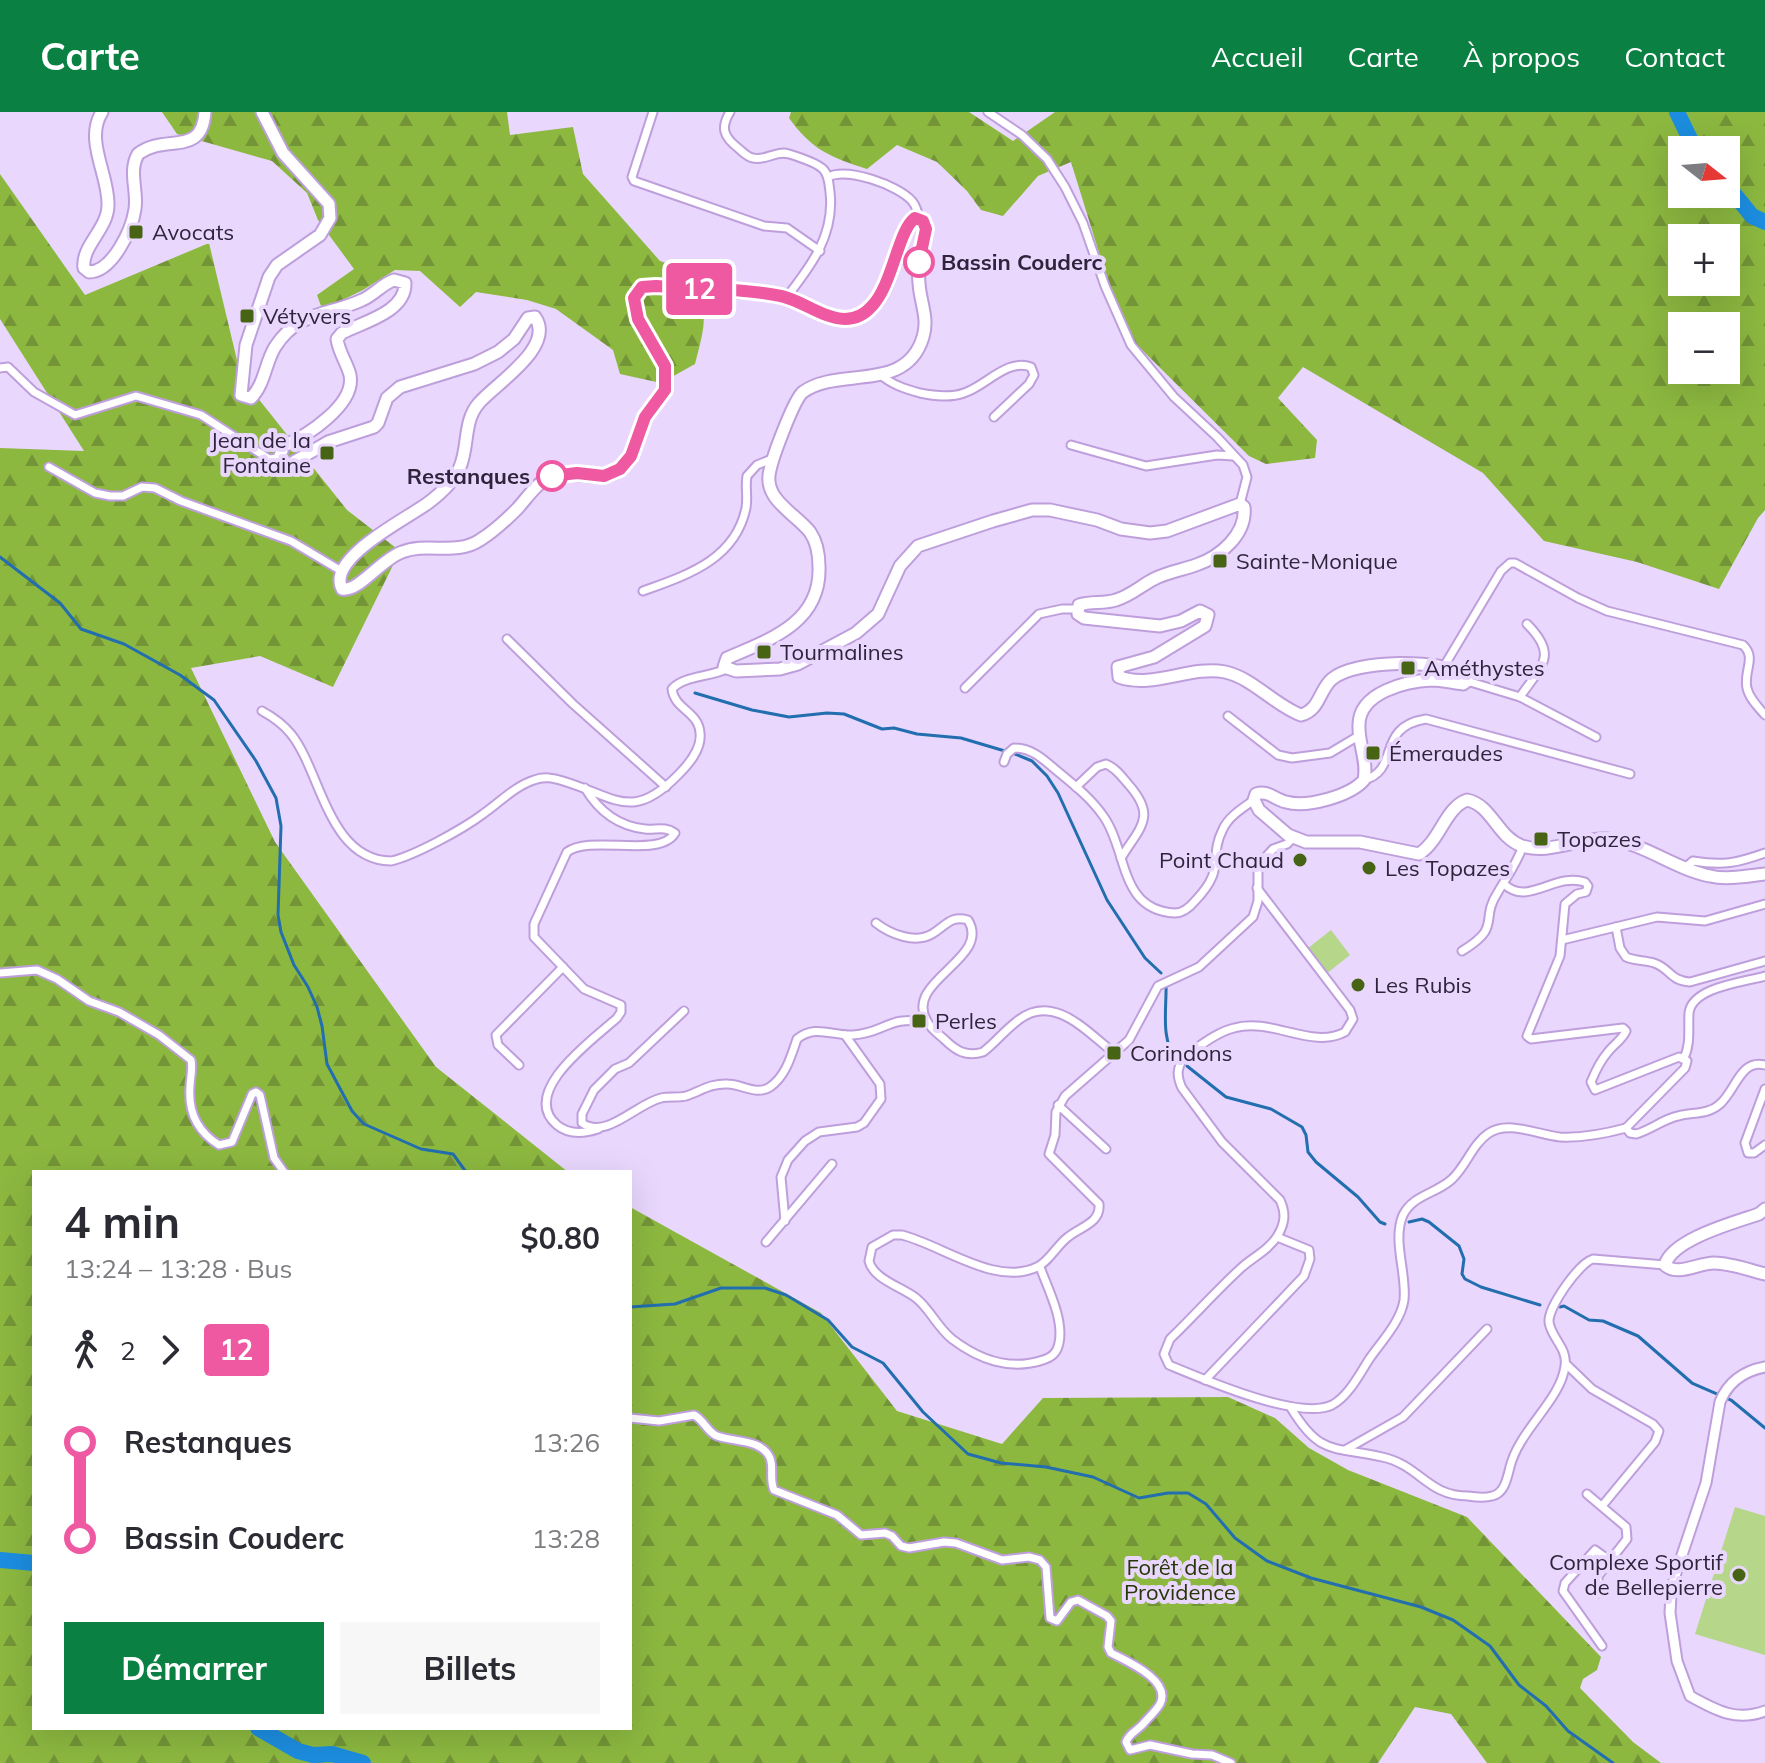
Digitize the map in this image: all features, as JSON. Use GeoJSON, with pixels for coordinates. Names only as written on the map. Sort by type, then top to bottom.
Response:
{"type":"FeatureCollection","features":[{"type":"Feature","properties":{"kind":"main road"},"geometry":{"type":"LineString","coordinates":[[102,112],[97,123],[97,145],[108,212],[83,261],[84,268],[89,272],[100,270],[107,263],[128,230],[136,206],[133,167],[138,154],[155,144],[194,139],[201,133],[205,112]]}},
{"type":"Feature","properties":{"kind":"main road"},"geometry":{"type":"LineString","coordinates":[[262,112],[283,153],[329,204],[330,218],[320,235],[277,265],[269,277],[249,334],[239,389],[241,395],[251,398],[257,392],[276,347],[295,325],[319,313],[364,299],[388,282],[405,283],[398,304],[342,333],[337,339],[350,374],[349,390],[345,399],[308,434],[284,446],[279,458],[286,464],[328,442],[367,432],[378,423],[392,392],[488,358],[507,346],[525,320],[532,317],[538,320],[539,334],[525,360],[473,411],[463,458],[455,476],[430,502],[366,543],[343,572],[340,587],[350,590],[382,562],[399,552],[423,547],[450,549],[473,544],[505,520],[544,480],[559,474],[613,474],[631,456],[645,417],[661,397],[667,381],[665,366],[635,311],[634,298],[642,287],[786,298],[832,316],[845,319],[860,316],[881,295],[907,226],[910,221],[919,219],[926,229],[919,275],[925,308],[923,337],[918,349],[904,365],[881,375],[846,379],[805,390],[791,408],[769,470],[770,490],[816,542],[819,572],[813,599],[798,621],[765,644],[727,658],[723,665],[726,669],[763,672],[780,669],[798,664],[856,633],[878,614],[907,555],[918,546],[980,525],[1032,510],[1050,510],[1097,520],[1121,529],[1150,533],[1167,531],[1240,504],[1244,507],[1245,515],[1240,529],[1215,555],[1196,565],[1156,578],[1122,598],[1104,603],[1085,603],[1077,609],[1084,618],[1160,626],[1181,621],[1200,611],[1208,615],[1205,626],[1154,657],[1123,664],[1118,667],[1117,674],[1124,679],[1149,680],[1222,671],[1247,681],[1278,704],[1301,715],[1313,709],[1328,683],[1341,673],[1392,664],[1424,665],[1461,671],[1467,675],[1467,681],[1463,684],[1436,680],[1405,683],[1376,697],[1363,709],[1358,726],[1366,760],[1364,780],[1347,794],[1309,802],[1285,802],[1265,792],[1256,794],[1254,800],[1259,810],[1294,837],[1316,843],[1373,844],[1419,854],[1429,847],[1458,804],[1467,800],[1482,807],[1506,837],[1523,846],[1543,848],[1605,839],[1630,845],[1685,868],[1720,877],[1765,874]]}},
{"type":"Feature","properties":{"kind":"main road"},"geometry":{"type":"LineString","coordinates":[[1765,1209],[1759,1214],[1710,1229],[1672,1252],[1665,1265],[1677,1270],[1715,1263],[1765,1274]]}},
{"type":"Feature","properties":{"kind":"street"},"geometry":{"type":"LineString","coordinates":[[653,112],[632,177],[639,184],[764,226],[787,228],[820,251]]}},
{"type":"Feature","properties":{"kind":"street"},"geometry":{"type":"LineString","coordinates":[[730,112],[724,121],[724,131],[730,142],[748,157],[759,159],[779,152],[789,154],[819,166],[828,177],[831,207],[820,251],[786,298]]}},
{"type":"Feature","properties":{"kind":"street"},"geometry":{"type":"LineString","coordinates":[[988,112],[1022,135],[1047,159],[1083,223],[1105,286],[1131,345],[1174,397],[1243,465],[1247,477],[1240,504]]}},
{"type":"Feature","properties":{"kind":"street"},"geometry":{"type":"LineString","coordinates":[[828,177],[836,173],[850,173],[891,187],[915,203],[919,219]]}},
{"type":"Feature","properties":{"kind":"street"},"geometry":{"type":"LineString","coordinates":[[881,375],[907,389],[948,396],[978,387],[1013,366],[1031,367],[1034,375],[1029,384],[994,417]]}},
{"type":"Feature","properties":{"kind":"street"},"geometry":{"type":"LineString","coordinates":[[0,368],[8,367],[34,392],[75,415],[136,396],[201,415],[269,459],[279,458]]}},
{"type":"Feature","properties":{"kind":"street"},"geometry":{"type":"LineString","coordinates":[[1071,445],[1146,466],[1217,455],[1234,457]]}},
{"type":"Feature","properties":{"kind":"street"},"geometry":{"type":"LineString","coordinates":[[643,591],[694,572],[721,552],[743,519],[747,476],[753,468],[774,458]]}},
{"type":"Feature","properties":{"kind":"street"},"geometry":{"type":"LineString","coordinates":[[49,467],[95,493],[110,496],[123,496],[142,487],[155,488],[181,501],[291,541],[343,572]]}},
{"type":"Feature","properties":{"kind":"street"},"geometry":{"type":"LineString","coordinates":[[1442,668],[1501,571],[1510,563],[1515,563],[1607,611],[1743,645],[1750,652],[1751,659],[1747,687],[1754,703],[1765,715]]}},
{"type":"Feature","properties":{"kind":"street"},"geometry":{"type":"LineString","coordinates":[[965,688],[1039,614],[1077,609]]}},
{"type":"Feature","properties":{"kind":"street"},"geometry":{"type":"LineString","coordinates":[[1520,697],[1544,661],[1546,649],[1542,639],[1527,624]]}},
{"type":"Feature","properties":{"kind":"street"},"geometry":{"type":"LineString","coordinates":[[507,639],[573,704],[666,787]]}},
{"type":"Feature","properties":{"kind":"street"},"geometry":{"type":"LineString","coordinates":[[262,711],[293,735],[338,828],[358,848],[377,859],[397,859],[467,825],[532,780],[549,778],[624,803],[636,804],[666,787],[687,767],[699,747],[701,736],[696,719],[676,702],[672,689],[684,681],[726,669]]}},
{"type":"Feature","properties":{"kind":"street"},"geometry":{"type":"LineString","coordinates":[[1467,681],[1520,697],[1596,737]]}},
{"type":"Feature","properties":{"kind":"street"},"geometry":{"type":"LineString","coordinates":[[1228,716],[1278,755],[1292,758],[1330,753],[1360,735]]}},
{"type":"Feature","properties":{"kind":"street"},"geometry":{"type":"LineString","coordinates":[[1364,780],[1373,778],[1384,768],[1390,742],[1396,734],[1410,723],[1426,719],[1630,774]]}},
{"type":"Feature","properties":{"kind":"street"},"geometry":{"type":"LineString","coordinates":[[1004,762],[1014,748],[1023,748],[1041,758],[1076,787],[1104,817],[1115,837],[1132,889],[1144,903],[1171,912],[1180,913],[1206,890],[1213,880],[1223,828],[1254,800]]}},
{"type":"Feature","properties":{"kind":"street"},"geometry":{"type":"LineString","coordinates":[[1076,787],[1097,767],[1106,764],[1116,769],[1141,799],[1145,817],[1121,858]]}},
{"type":"Feature","properties":{"kind":"street"},"geometry":{"type":"LineString","coordinates":[[585,788],[598,808],[610,818],[635,827],[665,828],[675,833],[666,841],[578,846],[567,852],[532,931],[534,937],[584,989],[621,1005],[617,1018],[549,1086],[547,1112],[554,1123],[575,1133],[598,1129],[661,1098],[685,1097],[713,1085],[767,1089],[785,1071],[797,1039],[803,1034],[813,1031],[845,1035],[874,1031],[900,1020],[927,1022]]}},
{"type":"Feature","properties":{"kind":"street"},"geometry":{"type":"LineString","coordinates":[[1040,1267],[1059,1323],[1057,1349],[1053,1355],[1036,1362],[1006,1364],[978,1356],[950,1338],[924,1305],[875,1272],[869,1261],[872,1247],[893,1235],[902,1235],[998,1270],[1018,1273],[1040,1267],[1068,1236],[1095,1220],[1100,1209],[1096,1200],[1049,1154],[1055,1135],[1054,1118],[1058,1105],[1073,1087],[1121,1048],[1136,1031],[1158,986],[1199,967],[1253,917],[1262,861],[1273,849],[1287,844],[1294,837]]}},
{"type":"Feature","properties":{"kind":"street"},"geometry":{"type":"LineString","coordinates":[[1462,951],[1485,934],[1495,896],[1515,868],[1523,846]]}},
{"type":"Feature","properties":{"kind":"street"},"geometry":{"type":"LineString","coordinates":[[1685,868],[1693,861],[1719,865],[1765,853]]}},
{"type":"Feature","properties":{"kind":"street"},"geometry":{"type":"LineString","coordinates":[[1504,884],[1512,892],[1524,894],[1549,883],[1579,880],[1588,886],[1586,892],[1577,894],[1565,904],[1560,956],[1527,1036],[1531,1039],[1623,1028],[1626,1031],[1623,1037],[1608,1051],[1594,1074],[1591,1082],[1595,1090],[1679,1057],[1684,1058]]}},
{"type":"Feature","properties":{"kind":"street"},"geometry":{"type":"LineString","coordinates":[[1257,888],[1350,1010],[1351,1024],[1341,1035],[1324,1038],[1265,1025],[1234,1028],[1185,1056],[1177,1071],[1178,1079],[1222,1142],[1280,1200],[1285,1210],[1283,1224],[1267,1249],[1243,1267],[1166,1346],[1164,1354],[1169,1365],[1205,1380],[1291,1408],[1334,1404],[1346,1393],[1390,1330],[1403,1305],[1400,1233],[1404,1214],[1416,1198],[1437,1190],[1451,1180],[1483,1137],[1503,1127],[1562,1137],[1608,1133],[1626,1128],[1685,1068],[1687,1061],[1684,1058]]}},
{"type":"Feature","properties":{"kind":"street"},"geometry":{"type":"LineString","coordinates":[[1562,940],[1663,916],[1705,921],[1765,904]]}},
{"type":"Feature","properties":{"kind":"street"},"geometry":{"type":"LineString","coordinates":[[876,923],[895,935],[913,938],[931,935],[947,921],[956,918],[968,920],[971,925],[967,951],[928,991],[924,1001],[927,1022],[957,1051],[975,1054],[990,1047],[1027,1014],[1053,1011],[1066,1014],[1114,1053]]}},
{"type":"Feature","properties":{"kind":"street"},"geometry":{"type":"LineString","coordinates":[[1616,927],[1620,948],[1626,957],[1657,964],[1682,982],[1765,961]]}},
{"type":"Feature","properties":{"kind":"street"},"geometry":{"type":"LineString","coordinates":[[519,1065],[498,1045],[496,1035],[563,967]]}},
{"type":"Feature","properties":{"kind":"street"},"geometry":{"type":"LineString","coordinates":[[0,973],[37,970],[47,974],[89,1001],[119,1012],[159,1035],[191,1060],[189,1089],[193,1117],[206,1137],[219,1145],[232,1142],[252,1094],[256,1092],[264,1108],[274,1158],[283,1170]]}},
{"type":"Feature","properties":{"kind":"street"},"geometry":{"type":"LineString","coordinates":[[1684,1058],[1689,1012],[1695,1000],[1705,992],[1765,976]]}},
{"type":"Feature","properties":{"kind":"street"},"geometry":{"type":"LineString","coordinates":[[598,1129],[589,1128],[581,1119],[594,1090],[615,1069],[629,1063],[684,1011]]}},
{"type":"Feature","properties":{"kind":"street"},"geometry":{"type":"LineString","coordinates":[[785,1221],[781,1177],[788,1160],[805,1141],[819,1132],[848,1130],[864,1123],[881,1099],[880,1084],[845,1035]]}},
{"type":"Feature","properties":{"kind":"street"},"geometry":{"type":"LineString","coordinates":[[1626,1128],[1636,1134],[1679,1115],[1712,1110],[1723,1102],[1746,1067],[1765,1065]]}},
{"type":"Feature","properties":{"kind":"street"},"geometry":{"type":"LineString","coordinates":[[1765,1089],[1745,1143],[1748,1153],[1754,1153],[1765,1145]]}},
{"type":"Feature","properties":{"kind":"street"},"geometry":{"type":"LineString","coordinates":[[1058,1105],[1106,1149]]}},
{"type":"Feature","properties":{"kind":"street"},"geometry":{"type":"LineString","coordinates":[[766,1242],[832,1164]]}},
{"type":"Feature","properties":{"kind":"street"},"geometry":{"type":"LineString","coordinates":[[1205,1380],[1304,1276],[1310,1259],[1309,1250],[1277,1237]]}},
{"type":"Feature","properties":{"kind":"street"},"geometry":{"type":"LineString","coordinates":[[1291,1408],[1312,1438],[1343,1451],[1396,1461],[1420,1475],[1432,1488],[1451,1496],[1490,1497],[1504,1487],[1517,1445],[1559,1384],[1566,1364],[1564,1352],[1550,1325],[1550,1313],[1583,1264],[1587,1260],[1598,1259],[1665,1265]]}},
{"type":"Feature","properties":{"kind":"street"},"geometry":{"type":"LineString","coordinates":[[1343,1451],[1403,1417],[1487,1329]]}},
{"type":"Feature","properties":{"kind":"street"},"geometry":{"type":"LineString","coordinates":[[1566,1364],[1592,1389],[1653,1424],[1659,1431],[1655,1442],[1602,1506]]}},
{"type":"Feature","properties":{"kind":"street"},"geometry":{"type":"LineString","coordinates":[[1765,1367],[1745,1372],[1723,1393],[1706,1483],[1675,1576],[1670,1613],[1677,1661],[1690,1696],[1717,1711],[1747,1717],[1765,1711]]}},
{"type":"Feature","properties":{"kind":"street"},"geometry":{"type":"LineString","coordinates":[[632,1418],[659,1421],[694,1415],[702,1419],[716,1435],[764,1449],[770,1459],[774,1490],[837,1515],[861,1535],[885,1533],[901,1546],[909,1548],[956,1543],[1002,1560],[1029,1557],[1040,1560],[1046,1567],[1050,1618],[1057,1621],[1071,1602],[1078,1600],[1107,1616],[1111,1621],[1108,1647],[1111,1653],[1153,1678],[1161,1693],[1161,1702],[1127,1737],[1130,1750],[1150,1745],[1212,1755],[1231,1763]]}},
{"type":"Feature","properties":{"kind":"street"},"geometry":{"type":"LineString","coordinates":[[1587,1494],[1628,1532],[1627,1539],[1598,1576],[1598,1593]]}},
{"type":"Feature","properties":{"kind":"street"},"geometry":{"type":"LineString","coordinates":[[1602,1646],[1563,1591],[1565,1583],[1595,1550],[1605,1557],[1613,1557]]}},
{"type":"Feature","properties":{"kind":"green space"},"geometry":{"type":"Polygon","coordinates":[[[162,112],[507,112],[510,135],[573,127],[583,174],[660,261],[686,270],[699,296],[704,316],[695,364],[661,383],[620,374],[613,350],[556,309],[527,300],[476,292],[460,307],[420,271],[395,270],[363,290],[332,305],[321,306],[317,295],[354,269],[318,220],[307,193],[272,161],[177,134],[162,112]]]}},
{"type":"Feature","properties":{"kind":"green space"},"geometry":{"type":"Polygon","coordinates":[[[791,112],[969,112],[1013,141],[1055,112],[1765,112],[1765,510],[1719,589],[1637,562],[1544,541],[1483,473],[1303,367],[1278,398],[1317,440],[1315,458],[1266,464],[1249,456],[1136,344],[1117,311],[1071,162],[1038,176],[1003,216],[981,210],[967,191],[937,162],[897,145],[867,169],[823,151],[806,138],[789,118],[791,112]]]}},
{"type":"Feature","properties":{"kind":"green space","name":"Forêt de la Providence"},"geometry":{"type":"Polygon","coordinates":[[[0,174],[85,295],[209,243],[241,377],[347,510],[400,551],[333,687],[260,656],[191,668],[275,842],[436,1067],[565,1170],[32,1170],[32,1730],[632,1730],[632,1208],[821,1313],[897,1411],[1002,1444],[1043,1398],[1228,1397],[1275,1418],[1309,1448],[1348,1470],[1467,1517],[1601,1657],[1597,1670],[1583,1679],[1580,1688],[1633,1742],[1661,1763],[1487,1763],[1451,1714],[1415,1707],[1378,1763],[0,1763],[0,448],[84,451],[0,319],[0,174]]]}},
{"type":"Feature","properties":{"kind":"green space"},"geometry":{"type":"Polygon","coordinates":[[[1331,930],[1350,955],[1326,974],[1307,949],[1331,930]]]}},
{"type":"Feature","properties":{"kind":"green space","name":"Complexe Sportif de Bellepierre"},"geometry":{"type":"Polygon","coordinates":[[[1735,1507],[1765,1516],[1765,1655],[1695,1634],[1735,1507]]]}},
{"type":"Feature","properties":{"kind":"waterway"},"geometry":{"type":"LineString","coordinates":[[1677,112],[1689,136]]}},
{"type":"Feature","properties":{"kind":"waterway"},"geometry":{"type":"LineString","coordinates":[[1740,201],[1752,216],[1765,222]]}},
{"type":"Feature","properties":{"kind":"waterway"},"geometry":{"type":"LineString","coordinates":[[0,557],[60,603],[81,629],[124,644],[180,675],[214,700],[256,761],[276,798],[281,826],[278,915],[281,932],[294,965],[317,1007],[327,1064],[352,1111],[364,1124],[421,1149],[453,1154],[465,1170]]}},
{"type":"Feature","properties":{"kind":"waterway"},"geometry":{"type":"LineString","coordinates":[[695,693],[789,717],[844,714],[882,729],[961,738],[1032,761],[1058,793],[1107,900],[1145,958],[1161,973]]}},
{"type":"Feature","properties":{"kind":"waterway"},"geometry":{"type":"LineString","coordinates":[[1166,983],[1166,1032],[1176,1058]]}},
{"type":"Feature","properties":{"kind":"waterway"},"geometry":{"type":"LineString","coordinates":[[1187,1066],[1226,1097],[1271,1109],[1302,1127],[1308,1152],[1316,1162],[1385,1224]]}},
{"type":"Feature","properties":{"kind":"waterway"},"geometry":{"type":"LineString","coordinates":[[1409,1222],[1422,1219],[1429,1222],[1459,1246],[1464,1259],[1462,1274],[1465,1279],[1540,1305]]}},
{"type":"Feature","properties":{"kind":"waterway"},"geometry":{"type":"LineString","coordinates":[[632,1307],[675,1304],[721,1288],[765,1288],[786,1295],[828,1320],[852,1347],[883,1363],[923,1412],[968,1454],[1001,1463],[1046,1467],[1093,1477],[1139,1498],[1188,1493],[1206,1504],[1235,1538],[1267,1561],[1311,1578],[1421,1607],[1453,1620],[1490,1646],[1519,1685],[1546,1706],[1568,1731],[1613,1763]]}},
{"type":"Feature","properties":{"kind":"waterway"},"geometry":{"type":"LineString","coordinates":[[1560,1307],[1638,1336],[1692,1383],[1731,1400],[1765,1428]]}},
{"type":"Feature","properties":{"kind":"waterway"},"geometry":{"type":"LineString","coordinates":[[0,1560],[32,1563]]}},
{"type":"Feature","properties":{"kind":"waterway"},"geometry":{"type":"LineString","coordinates":[[261,1730],[298,1751],[313,1755],[332,1754],[363,1763]]}},
{"type":"Feature","properties":{"kind":"bus line","name":"12"},"geometry":{"type":"LineString","coordinates":[[552,476],[577,473],[604,476],[620,469],[631,456],[645,417],[665,390],[665,366],[635,311],[634,298],[642,287],[777,295],[820,313],[845,319],[860,316],[881,295],[904,232],[915,218],[923,221],[926,229],[919,262]]}},
{"type":"Feature","properties":{"kind":"place","name":"Avocats"},"geometry":{"type":"Point","coordinates":[136,232]}},
{"type":"Feature","properties":{"kind":"place","name":"Bassin Couderc"},"geometry":{"type":"Point","coordinates":[919,262]}},
{"type":"Feature","properties":{"kind":"place","name":"Vétyvers"},"geometry":{"type":"Point","coordinates":[247,316]}},
{"type":"Feature","properties":{"kind":"place","name":"Jean de la Fontaine"},"geometry":{"type":"Point","coordinates":[327,453]}},
{"type":"Feature","properties":{"kind":"place","name":"Restanques"},"geometry":{"type":"Point","coordinates":[552,476]}},
{"type":"Feature","properties":{"kind":"place","name":"Sainte-Monique"},"geometry":{"type":"Point","coordinates":[1220,561]}},
{"type":"Feature","properties":{"kind":"place","name":"Tourmalines"},"geometry":{"type":"Point","coordinates":[764,652]}},
{"type":"Feature","properties":{"kind":"place","name":"Améthystes"},"geometry":{"type":"Point","coordinates":[1408,668]}},
{"type":"Feature","properties":{"kind":"place","name":"Émeraudes"},"geometry":{"type":"Point","coordinates":[1373,753]}},
{"type":"Feature","properties":{"kind":"place","name":"Topazes"},"geometry":{"type":"Point","coordinates":[1541,839]}},
{"type":"Feature","properties":{"kind":"place","name":"Point Chaud"},"geometry":{"type":"Point","coordinates":[1300,860]}},
{"type":"Feature","properties":{"kind":"place","name":"Les Topazes"},"geometry":{"type":"Point","coordinates":[1369,868]}},
{"type":"Feature","properties":{"kind":"place","name":"Les Rubis"},"geometry":{"type":"Point","coordinates":[1358,985]}},
{"type":"Feature","properties":{"kind":"place","name":"Perles"},"geometry":{"type":"Point","coordinates":[919,1021]}},
{"type":"Feature","properties":{"kind":"place","name":"Corindons"},"geometry":{"type":"Point","coordinates":[1114,1053]}},
{"type":"Feature","properties":{"kind":"place","name":"Complexe Sportif de Bellepierre"},"geometry":{"type":"Point","coordinates":[1739,1575]}}]}
